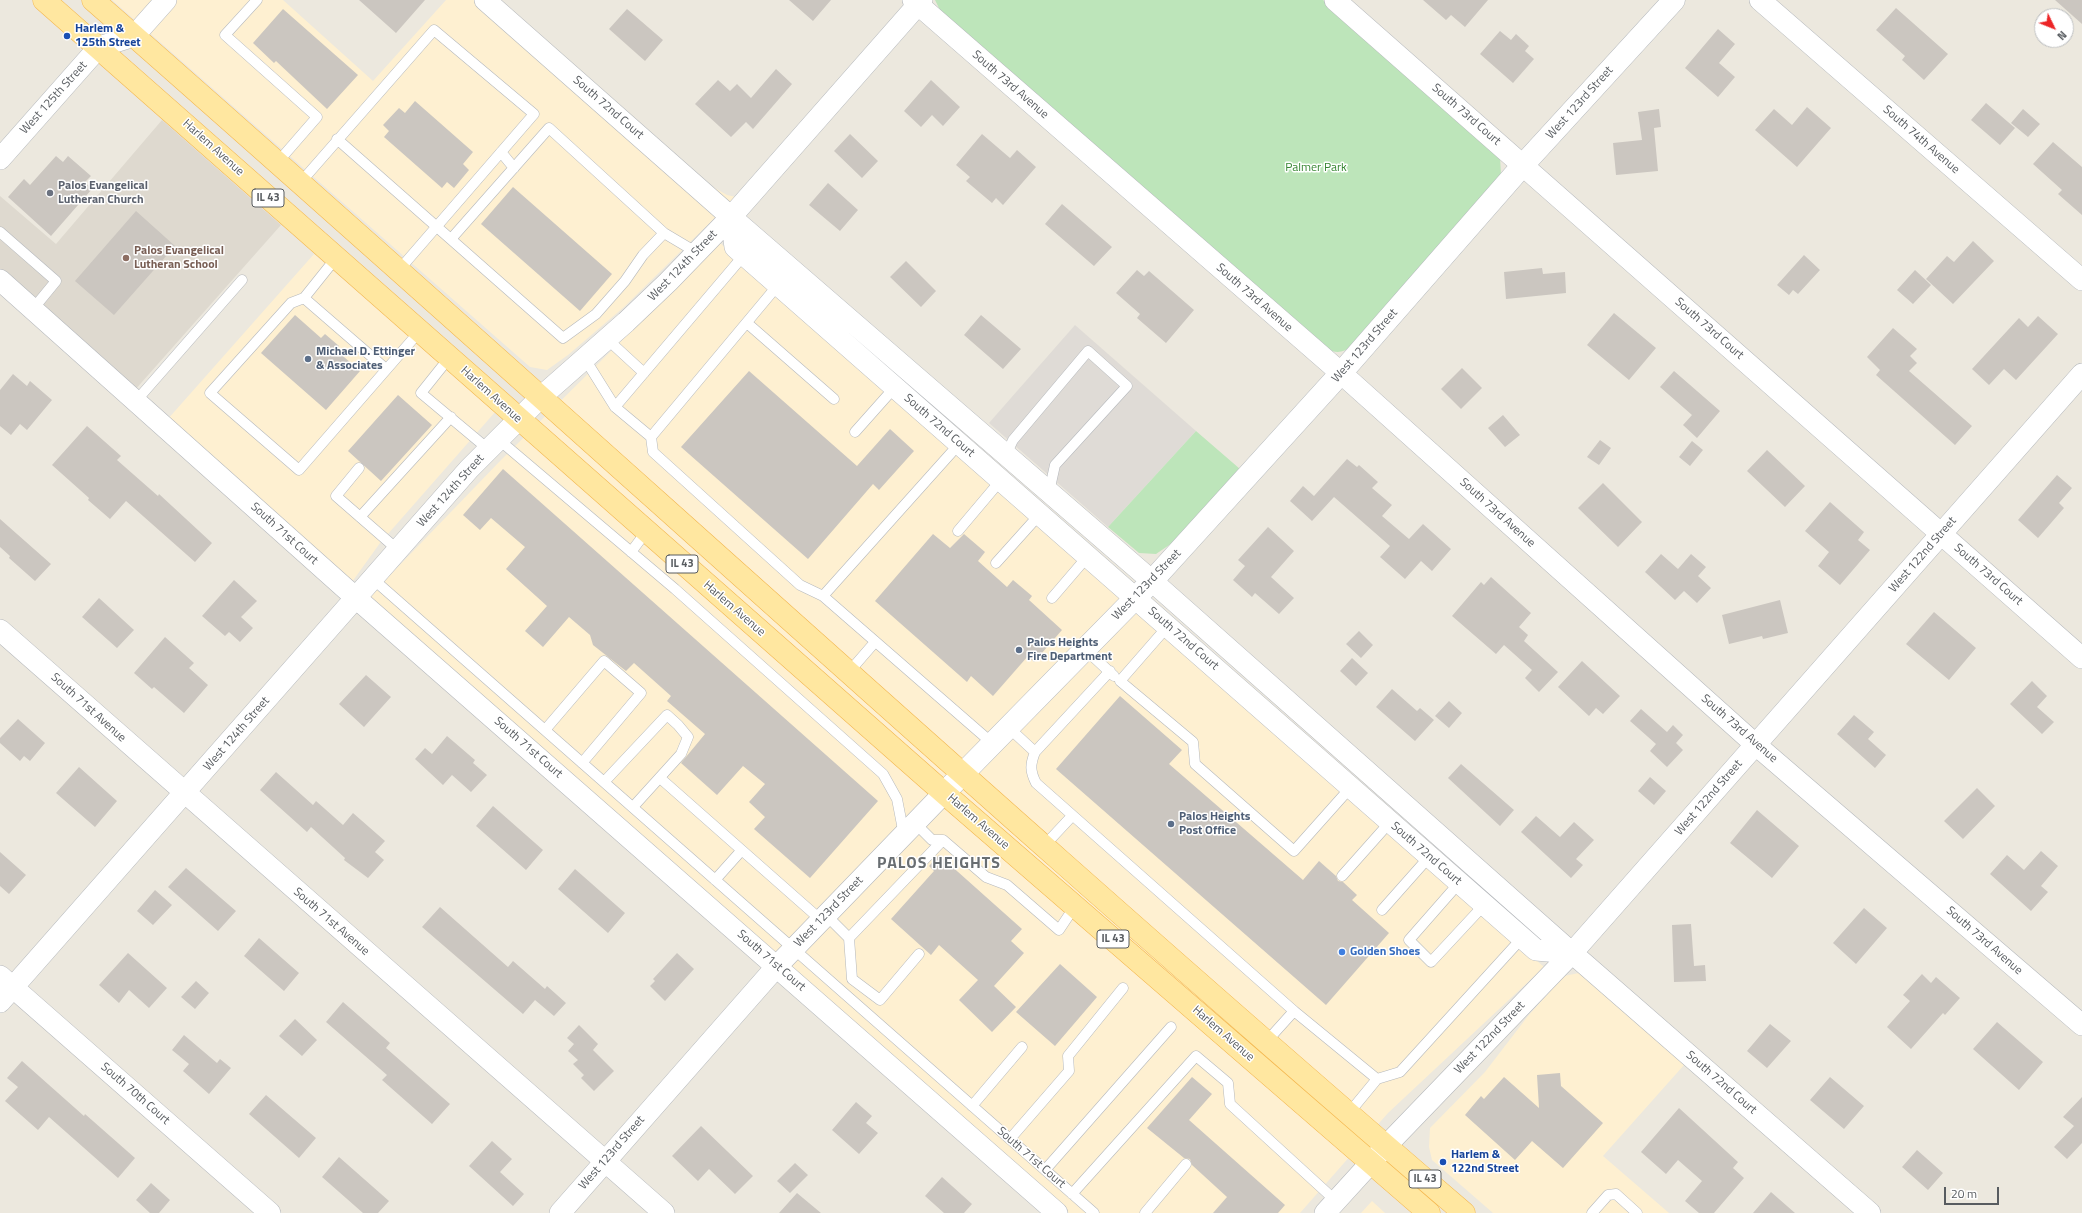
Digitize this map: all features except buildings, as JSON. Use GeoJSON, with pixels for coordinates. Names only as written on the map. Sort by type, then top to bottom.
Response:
{"type":"FeatureCollection","features":[{"type":"Feature","properties":{"kind":"main road","name":"Harlem Avenue"},"geometry":{"type":"LineString","coordinates":[[44,0],[944,793],[1372,1162],[1429,1213]]}},
{"type":"Feature","properties":{"kind":"main road","name":"Harlem Avenue"},"geometry":{"type":"LineString","coordinates":[[93,0],[542,396],[1044,846],[1464,1213]]}},
{"type":"Feature","properties":{"kind":"street"},"geometry":{"type":"LineString","coordinates":[[99,47],[134,36],[166,0]]}},
{"type":"Feature","properties":{"kind":"street","name":"South 72nd Court"},"geometry":{"type":"LineString","coordinates":[[484,0],[730,217],[1152,581],[1572,953],[1870,1213]]}},
{"type":"Feature","properties":{"kind":"street","name":"South 73rd Court"},"geometry":{"type":"LineString","coordinates":[[1335,0],[2082,658]]}},
{"type":"Feature","properties":{"kind":"street","name":"West 123rd Street"},"geometry":{"type":"LineString","coordinates":[[560,1213],[604,1161],[777,966],[962,773],[1152,581],[1341,373],[1523,165],[1674,0]]}},
{"type":"Feature","properties":{"kind":"street","name":"South 74th Avenue"},"geometry":{"type":"LineString","coordinates":[[1760,0],[2082,280]]}},
{"type":"Feature","properties":{"kind":"street","name":"West 124th Street"},"geometry":{"type":"LineString","coordinates":[[4,988],[185,794],[398,550],[493,444],[542,396],[607,339],[668,282],[730,217],[918,1]]}},
{"type":"Feature","properties":{"kind":"street","name":"South 73rd Avenue"},"geometry":{"type":"LineString","coordinates":[[918,1],[1341,373],[1756,745],[2082,1025]]}},
{"type":"Feature","properties":{"kind":"street","name":"West 125th Street"},"geometry":{"type":"LineString","coordinates":[[0,159],[99,47]]}},
{"type":"Feature","properties":{"kind":"street","name":"South 72nd Court"},"geometry":{"type":"LineString","coordinates":[[730,217],[735,247],[960,443],[1484,905],[1536,950],[1572,953]]}},
{"type":"Feature","properties":{"kind":"street","name":"South 71st Court"},"geometry":{"type":"LineString","coordinates":[[0,280],[356,598],[1057,1213]]}},
{"type":"Feature","properties":{"kind":"street","name":"West 122nd Street"},"geometry":{"type":"LineString","coordinates":[[1331,1207],[1386,1146],[1572,953],[2082,374]]}},
{"type":"Feature","properties":{"kind":"street"},"geometry":{"type":"LineString","coordinates":[[1001,480],[1011,459]]}},
{"type":"Feature","properties":{"kind":"street","name":"South 71st Avenue"},"geometry":{"type":"LineString","coordinates":[[0,630],[664,1213]]}},
{"type":"Feature","properties":{"kind":"street","name":"South 70th Court"},"geometry":{"type":"LineString","coordinates":[[4,988],[270,1213]]}},
{"type":"Feature","properties":{"kind":"lane"},"geometry":{"type":"LineString","coordinates":[[257,0],[225,36],[317,117],[277,163]]}},
{"type":"Feature","properties":{"kind":"lane"},"geometry":{"type":"LineString","coordinates":[[300,182],[434,30],[534,114],[399,270]]}},
{"type":"Feature","properties":{"kind":"lane"},"geometry":{"type":"LineString","coordinates":[[451,239],[549,128],[664,233],[696,252]]}},
{"type":"Feature","properties":{"kind":"lane"},"geometry":{"type":"LineString","coordinates":[[337,139],[563,338],[596,314],[624,281],[643,254],[664,233]]}},
{"type":"Feature","properties":{"kind":"lane"},"geometry":{"type":"LineString","coordinates":[[501,152],[514,168]]}},
{"type":"Feature","properties":{"kind":"lane"},"geometry":{"type":"LineString","coordinates":[[0,232],[56,281],[33,309]]}},
{"type":"Feature","properties":{"kind":"lane"},"geometry":{"type":"LineString","coordinates":[[615,407],[744,255]]}},
{"type":"Feature","properties":{"kind":"lane"},"geometry":{"type":"LineString","coordinates":[[336,258],[304,298],[290,303],[210,394],[298,470],[419,332]]}},
{"type":"Feature","properties":{"kind":"lane"},"geometry":{"type":"LineString","coordinates":[[136,401],[242,280]]}},
{"type":"Feature","properties":{"kind":"lane"},"geometry":{"type":"LineString","coordinates":[[651,437],[778,285]]}},
{"type":"Feature","properties":{"kind":"lane"},"geometry":{"type":"LineString","coordinates":[[304,298],[386,369]]}},
{"type":"Feature","properties":{"kind":"lane"},"geometry":{"type":"LineString","coordinates":[[747,323],[834,399]]}},
{"type":"Feature","properties":{"kind":"lane"},"geometry":{"type":"LineString","coordinates":[[607,339],[644,373]]}},
{"type":"Feature","properties":{"kind":"lane"},"geometry":{"type":"LineString","coordinates":[[1011,459],[1013,440],[1088,351],[1127,386],[1055,465],[1049,492]]}},
{"type":"Feature","properties":{"kind":"lane"},"geometry":{"type":"LineString","coordinates":[[449,358],[421,393],[450,418],[493,444],[687,599],[883,774],[897,799],[909,829],[932,840],[943,840],[986,877],[1007,885],[1059,930],[1075,906]]}},
{"type":"Feature","properties":{"kind":"lane"},"geometry":{"type":"LineString","coordinates":[[584,359],[615,407],[651,437],[653,452],[800,585],[823,596],[992,743]]}},
{"type":"Feature","properties":{"kind":"lane"},"geometry":{"type":"LineString","coordinates":[[855,432],[895,387]]}},
{"type":"Feature","properties":{"kind":"lane"},"geometry":{"type":"LineString","coordinates":[[360,517],[450,418]]}},
{"type":"Feature","properties":{"kind":"lane"},"geometry":{"type":"LineString","coordinates":[[823,596],[960,443]]}},
{"type":"Feature","properties":{"kind":"lane"},"geometry":{"type":"LineString","coordinates":[[359,468],[336,496],[398,550]]}},
{"type":"Feature","properties":{"kind":"lane"},"geometry":{"type":"LineString","coordinates":[[958,531],[1001,480]]}},
{"type":"Feature","properties":{"kind":"lane"},"geometry":{"type":"LineString","coordinates":[[996,563],[1040,514]]}},
{"type":"Feature","properties":{"kind":"lane"},"geometry":{"type":"LineString","coordinates":[[630,552],[646,532]]}},
{"type":"Feature","properties":{"kind":"lane"},"geometry":{"type":"LineString","coordinates":[[1052,598],[1088,556]]}},
{"type":"Feature","properties":{"kind":"lane","name":"South 71st Court"},"geometry":{"type":"LineString","coordinates":[[374,579],[1094,1213]]}},
{"type":"Feature","properties":{"kind":"lane"},"geometry":{"type":"LineString","coordinates":[[1120,681],[1168,626]]}},
{"type":"Feature","properties":{"kind":"lane"},"geometry":{"type":"LineString","coordinates":[[849,672],[875,642]]}},
{"type":"Feature","properties":{"kind":"lane"},"geometry":{"type":"LineString","coordinates":[[1085,649],[1120,681],[1193,742],[1195,764],[1294,850],[1351,787]]}},
{"type":"Feature","properties":{"kind":"lane"},"geometry":{"type":"LineString","coordinates":[[546,730],[604,661],[642,693],[582,763]]}},
{"type":"Feature","properties":{"kind":"lane"},"geometry":{"type":"LineString","coordinates":[[1110,671],[1035,752],[1030,764],[1031,774],[1036,783],[1294,1011],[1377,1079]]}},
{"type":"Feature","properties":{"kind":"lane"},"geometry":{"type":"LineString","coordinates":[[604,782],[667,715],[688,737],[681,754],[633,807]]}},
{"type":"Feature","properties":{"kind":"lane"},"geometry":{"type":"LineString","coordinates":[[1008,727],[1035,752]]}},
{"type":"Feature","properties":{"kind":"lane"},"geometry":{"type":"LineString","coordinates":[[660,778],[741,851],[849,938],[852,979],[880,1000],[919,954]]}},
{"type":"Feature","properties":{"kind":"lane"},"geometry":{"type":"LineString","coordinates":[[1044,846],[1072,816]]}},
{"type":"Feature","properties":{"kind":"lane"},"geometry":{"type":"LineString","coordinates":[[1342,876],[1390,822]]}},
{"type":"Feature","properties":{"kind":"lane"},"geometry":{"type":"LineString","coordinates":[[849,938],[943,840]]}},
{"type":"Feature","properties":{"kind":"lane"},"geometry":{"type":"LineString","coordinates":[[715,880],[741,851]]}},
{"type":"Feature","properties":{"kind":"lane"},"geometry":{"type":"LineString","coordinates":[[1382,910],[1429,856]]}},
{"type":"Feature","properties":{"kind":"lane"},"geometry":{"type":"LineString","coordinates":[[1459,883],[1409,940],[1431,962],[1484,905]]}},
{"type":"Feature","properties":{"kind":"lane"},"geometry":{"type":"LineString","coordinates":[[1349,1113],[1377,1079],[1400,1072],[1522,938]]}},
{"type":"Feature","properties":{"kind":"lane"},"geometry":{"type":"LineString","coordinates":[[849,998],[860,986]]}},
{"type":"Feature","properties":{"kind":"lane"},"geometry":{"type":"LineString","coordinates":[[1010,1139],[1069,1071],[1068,1056],[1123,988]]}},
{"type":"Feature","properties":{"kind":"lane"},"geometry":{"type":"LineString","coordinates":[[1267,1041],[1294,1011]]}},
{"type":"Feature","properties":{"kind":"lane"},"geometry":{"type":"LineString","coordinates":[[1045,1170],[1171,1027]]}},
{"type":"Feature","properties":{"kind":"lane"},"geometry":{"type":"LineString","coordinates":[[972,1106],[1022,1047]]}},
{"type":"Feature","properties":{"kind":"lane"},"geometry":{"type":"LineString","coordinates":[[1072,1194],[1196,1056],[1228,1083],[1230,1104],[1331,1207]]}},
{"type":"Feature","properties":{"kind":"lane"},"geometry":{"type":"LineString","coordinates":[[1145,1213],[1186,1164]]}},
{"type":"Feature","properties":{"kind":"lane"},"geometry":{"type":"LineString","coordinates":[[1592,1213],[1608,1195],[1616,1194],[1637,1213]]}},
{"type":"Feature","properties":{"kind":"shaded area"},"geometry":{"type":"Polygon","coordinates":[[[112,0],[283,0],[373,81],[446,0],[501,0],[713,187],[727,195],[736,197],[624,307],[568,355],[547,370],[530,367],[112,0]]]}},
{"type":"Feature","properties":{"kind":"shaded area","name":"Palos Evangelical Lutheran School"},"geometry":{"type":"Polygon","coordinates":[[[162,120],[281,225],[134,391],[0,272],[0,196],[56,244],[162,120]]]}},
{"type":"Feature","properties":{"kind":"shaded area"},"geometry":{"type":"Polygon","coordinates":[[[720,243],[1544,967],[1388,1113],[1300,1213],[1069,1213],[367,599],[502,459],[720,243]]]}},
{"type":"Feature","properties":{"kind":"shaded area"},"geometry":{"type":"Polygon","coordinates":[[[314,254],[496,411],[380,543],[352,582],[167,420],[314,254]]]}},
{"type":"Feature","properties":{"kind":"shaded area"},"geometry":{"type":"Polygon","coordinates":[[[1075,325],[1196,431],[1108,527],[989,423],[1075,325]]]}},
{"type":"Feature","properties":{"kind":"shaded area"},"geometry":{"type":"Polygon","coordinates":[[[1584,972],[1684,1065],[1603,1156],[1669,1213],[1493,1213],[1432,1160],[1429,1147],[1430,1128],[1485,1072],[1528,1016],[1564,976],[1584,972]]]}},
{"type":"Feature","properties":{"kind":"shaded area"},"geometry":{"type":"Polygon","coordinates":[[[1372,1201],[1385,1213],[1361,1213],[1372,1201]]]}},
{"type":"Feature","properties":{"kind":"green space","name":"Palmer Park"},"geometry":{"type":"Polygon","coordinates":[[[935,0],[1323,0],[1496,151],[1500,157],[1501,175],[1352,346],[1345,350],[1336,352],[1325,348],[941,12],[935,0]]]}},
{"type":"Feature","properties":{"kind":"green space"},"geometry":{"type":"Polygon","coordinates":[[[1196,431],[1240,469],[1178,539],[1156,554],[1139,553],[1108,527],[1196,431]]]}},
{"type":"Feature","properties":{"kind":"place","name":"Harlem & 125th Street"},"geometry":{"type":"Point","coordinates":[67,36]}},
{"type":"Feature","properties":{"kind":"place","name":"Palos Evangelical Lutheran Church"},"geometry":{"type":"Point","coordinates":[50,193]}},
{"type":"Feature","properties":{"kind":"place","name":"Palos Evangelical Lutheran School"},"geometry":{"type":"Point","coordinates":[126,258]}},
{"type":"Feature","properties":{"kind":"place","name":"Michael D. Ettinger & Associates"},"geometry":{"type":"Point","coordinates":[308,359]}},
{"type":"Feature","properties":{"kind":"place","name":"Palos Heights Fire Department"},"geometry":{"type":"Point","coordinates":[1019,650]}},
{"type":"Feature","properties":{"kind":"place","name":"Palos Heights Post Office"},"geometry":{"type":"Point","coordinates":[1171,824]}},
{"type":"Feature","properties":{"kind":"place","name":"Golden Shoes"},"geometry":{"type":"Point","coordinates":[1342,952]}},
{"type":"Feature","properties":{"kind":"place","name":"Harlem & 122nd Street"},"geometry":{"type":"Point","coordinates":[1443,1162]}},
{"type":"Feature","properties":{"kind":"district","name":"PALOS HEIGHTS"},"geometry":{"type":"Point","coordinates":[939,864]}}]}
